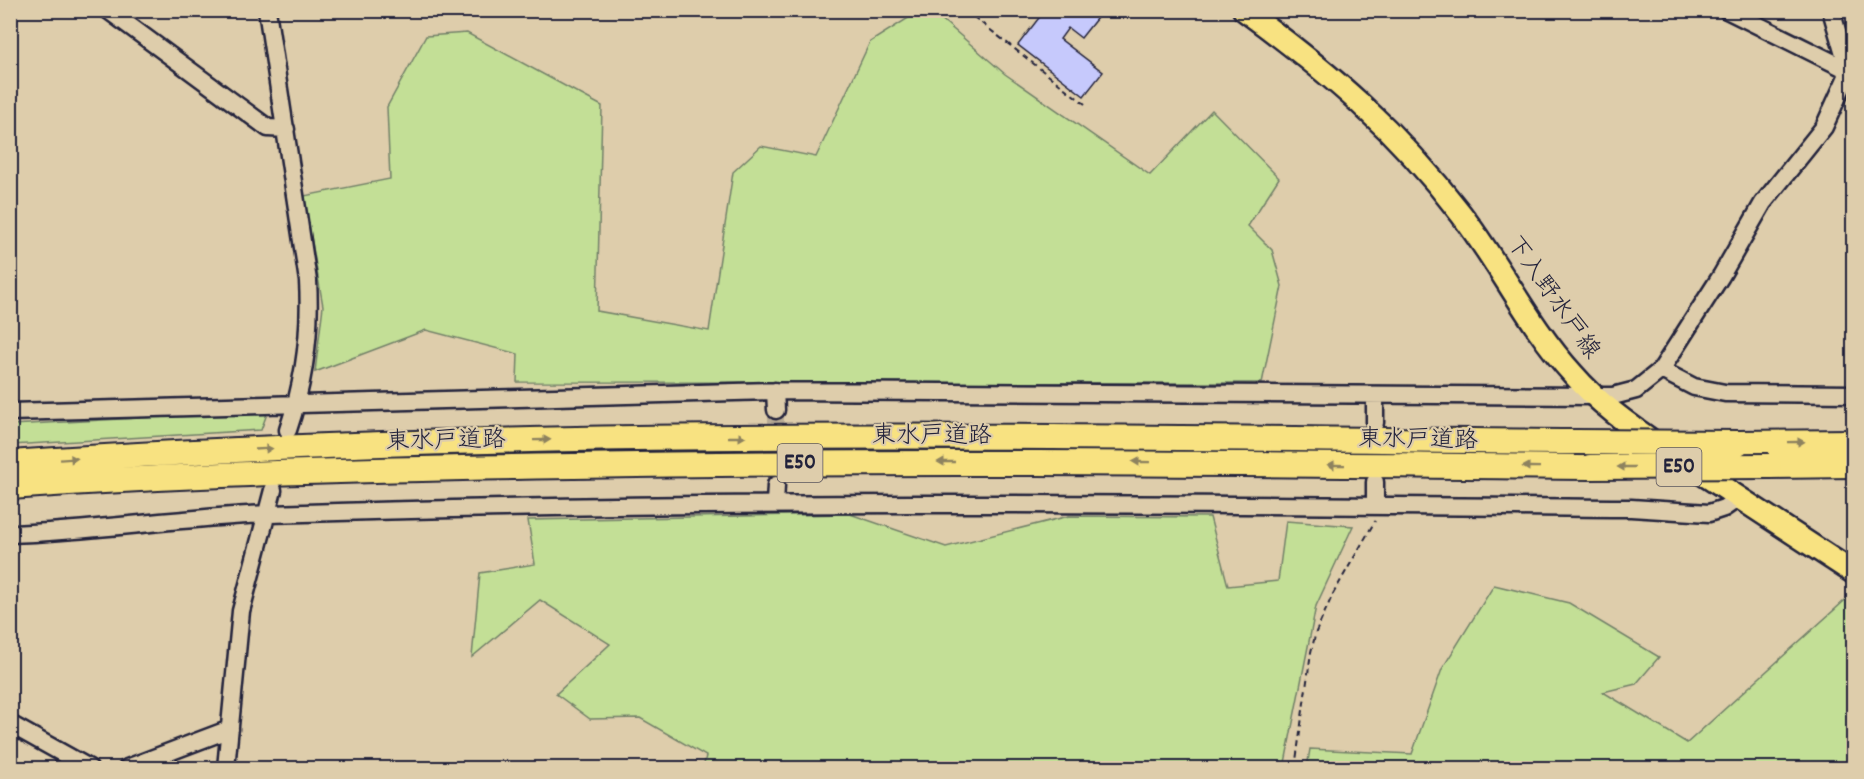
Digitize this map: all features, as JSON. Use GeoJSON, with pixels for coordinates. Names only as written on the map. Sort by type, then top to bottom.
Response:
{"type":"FeatureCollection","features":[{"type":"Feature","properties":{"kind":"highway","name":"東水戸道路"},"geometry":{"type":"LineString","coordinates":[[10,463],[387,442],[668,437],[1854,442]]}},
{"type":"Feature","properties":{"kind":"highway","name":"東水戸道路"},"geometry":{"type":"LineString","coordinates":[[10,487],[117,479],[389,469],[669,464],[1034,461],[1590,467],[1854,465]]}},
{"type":"Feature","properties":{"kind":"main road","name":"下入野水戸線"},"geometry":{"type":"LineString","coordinates":[[1244,10],[1323,68],[1393,132],[1462,215],[1555,353],[1595,396],[1624,421],[1737,499],[1854,573]]}},
{"type":"Feature","properties":{"kind":"street"},"geometry":{"type":"LineString","coordinates":[[108,10],[268,128],[286,129]]}},
{"type":"Feature","properties":{"kind":"street"},"geometry":{"type":"LineString","coordinates":[[267,10],[308,280],[310,312],[304,376],[288,430]]}},
{"type":"Feature","properties":{"kind":"street"},"geometry":{"type":"LineString","coordinates":[[1726,10],[1851,73]]}},
{"type":"Feature","properties":{"kind":"street"},"geometry":{"type":"LineString","coordinates":[[10,412],[775,391],[1613,396],[1636,390],[1661,370],[1721,276],[1763,203],[1824,127],[1851,73],[1831,10]]}},
{"type":"Feature","properties":{"kind":"street"},"geometry":{"type":"LineString","coordinates":[[1661,370],[1694,387],[1725,393],[1854,394]]}},
{"type":"Feature","properties":{"kind":"street"},"geometry":{"type":"LineString","coordinates":[[775,391],[776,410]]}},
{"type":"Feature","properties":{"kind":"street"},"geometry":{"type":"LineString","coordinates":[[1375,396],[1375,423]]}},
{"type":"Feature","properties":{"kind":"street"},"geometry":{"type":"LineString","coordinates":[[1375,482],[1375,506]]}},
{"type":"Feature","properties":{"kind":"street"},"geometry":{"type":"LineString","coordinates":[[775,504],[776,485]]}},
{"type":"Feature","properties":{"kind":"street"},"geometry":{"type":"LineString","coordinates":[[226,768],[241,611],[273,490]]}},
{"type":"Feature","properties":{"kind":"street"},"geometry":{"type":"LineString","coordinates":[[10,534],[266,514],[775,504],[1631,508],[1709,513],[1737,499]]}},
{"type":"Feature","properties":{"kind":"street"},"geometry":{"type":"LineString","coordinates":[[10,724],[89,768]]}},
{"type":"Feature","properties":{"kind":"street"},"geometry":{"type":"LineString","coordinates":[[127,768],[163,762],[230,729]]}},
{"type":"Feature","properties":{"kind":"path"},"geometry":{"type":"LineString","coordinates":[[965,10],[1085,104]]}},
{"type":"Feature","properties":{"kind":"path"},"geometry":{"type":"LineString","coordinates":[[1295,768],[1311,652],[1316,632],[1329,603],[1377,517],[1375,506]]}},
{"type":"Feature","properties":{"kind":"green space"},"geometry":{"type":"Polygon","coordinates":[[[921,10],[932,11],[1005,74],[1150,175],[1212,110],[1279,178],[1248,226],[1272,250],[1282,286],[1262,383],[517,382],[518,354],[426,330],[315,372],[323,306],[304,196],[390,179],[387,107],[426,36],[467,33],[602,106],[597,311],[709,331],[733,172],[761,146],[816,157],[870,42],[921,10]]]}},
{"type":"Feature","properties":{"kind":"green space"},"geometry":{"type":"Polygon","coordinates":[[[268,411],[261,430],[11,445],[11,425],[268,411]]]}},
{"type":"Feature","properties":{"kind":"green space"},"geometry":{"type":"Polygon","coordinates":[[[850,514],[946,547],[1069,516],[1210,517],[1228,586],[1278,581],[1286,521],[1353,526],[1316,606],[1284,768],[703,768],[706,756],[640,718],[590,719],[556,694],[610,644],[540,600],[472,657],[480,573],[535,564],[528,520],[850,514]]]}},
{"type":"Feature","properties":{"kind":"green space"},"geometry":{"type":"Polygon","coordinates":[[[1494,585],[1569,603],[1659,657],[1636,684],[1603,692],[1687,743],[1853,593],[1853,762],[1848,768],[1307,768],[1310,749],[1412,754],[1442,669],[1494,585]]]}},
{"type":"Feature","properties":{"kind":"building"},"geometry":{"type":"Polygon","coordinates":[[[1045,10],[1095,10],[1100,14],[1081,38],[1068,28],[1060,39],[1103,72],[1084,96],[1018,45],[1045,10]]]}},
{"type":"Feature","properties":{"kind":"tunnel"},"geometry":{"type":"LineString","coordinates":[[776,410],[776,485]]}}]}
